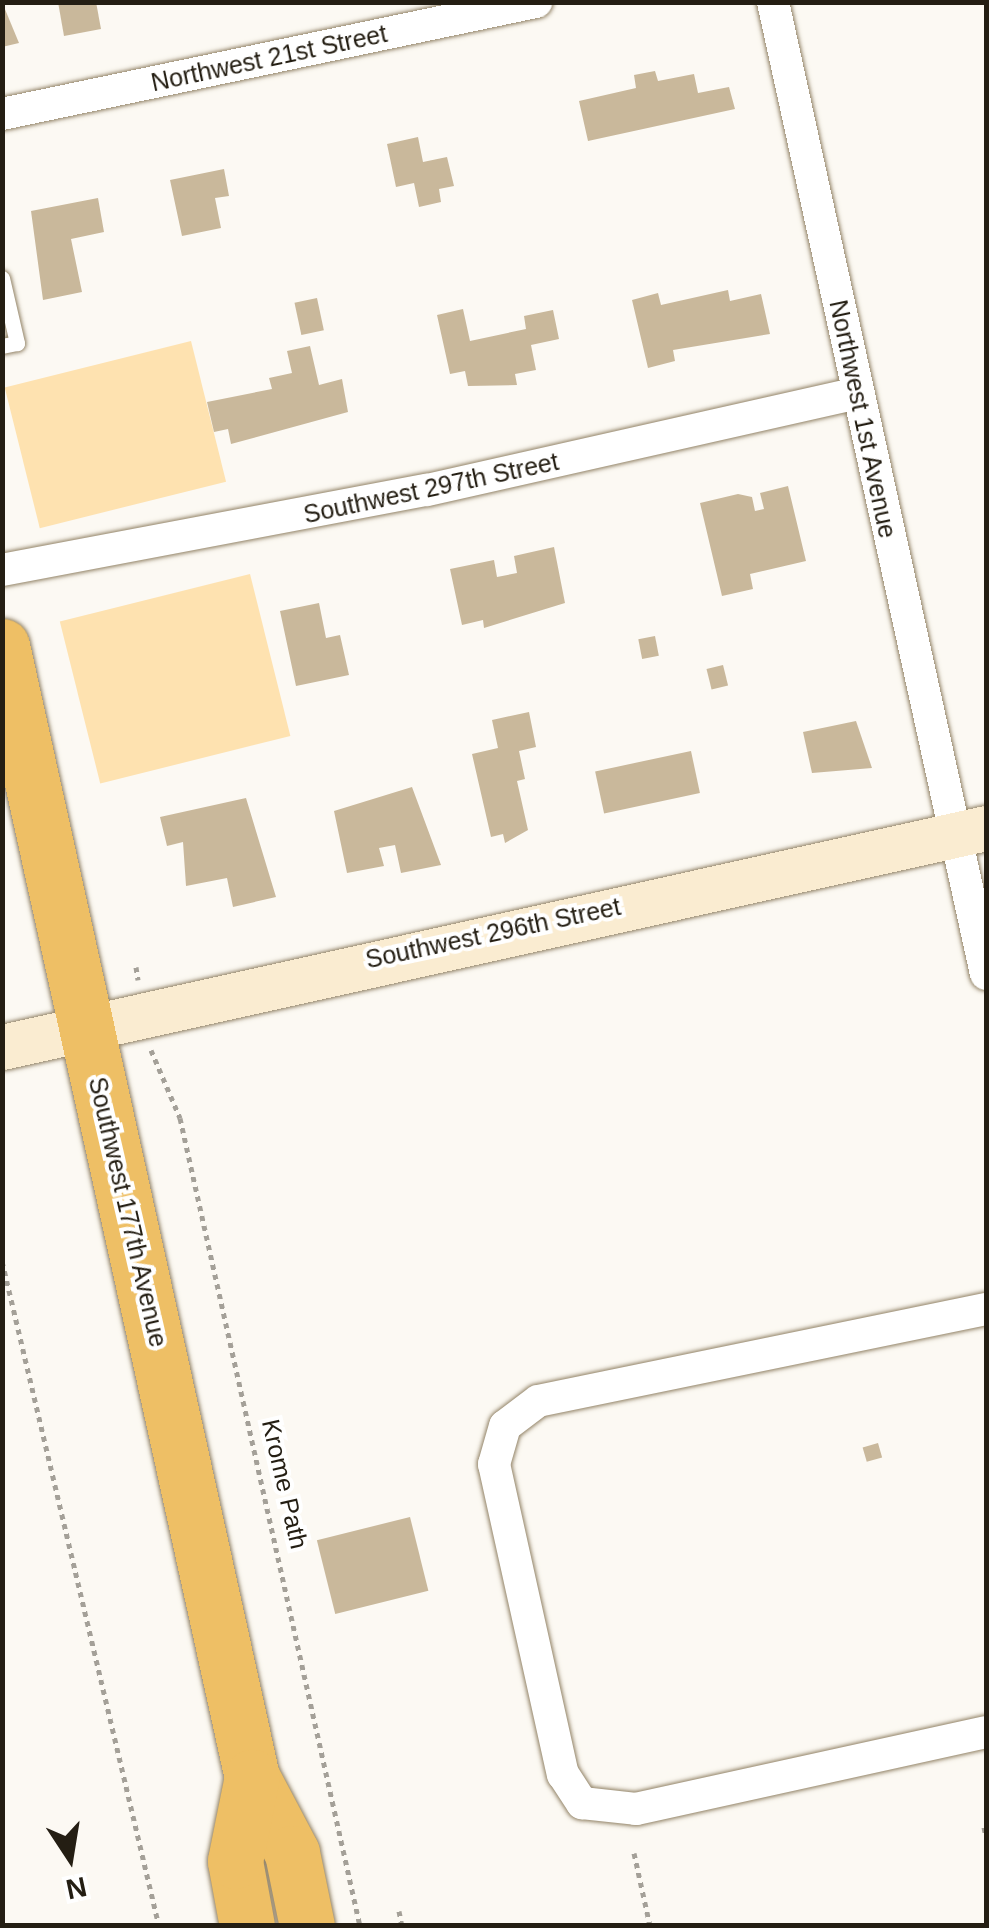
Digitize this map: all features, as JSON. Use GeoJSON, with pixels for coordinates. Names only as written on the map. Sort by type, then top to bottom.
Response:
{"type":"FeatureCollection","features":[{"type":"Feature","properties":{"kind":"highway","name":"Southwest 177th Avenue"},"geometry":{"type":"LineString","coordinates":[[2,646],[252,1777],[292,1853],[307,1926]]}},
{"type":"Feature","properties":{"kind":"highway","name":"Southwest 177th Avenue"},"geometry":{"type":"LineString","coordinates":[[246,1926],[236,1861],[252,1777]]}},
{"type":"Feature","properties":{"kind":"street","name":"Northwest 21st Street"},"geometry":{"type":"LineString","coordinates":[[2,114],[536,2]]}},
{"type":"Feature","properties":{"kind":"street","name":"Northwest 1st Avenue"},"geometry":{"type":"LineString","coordinates":[[773,2],[857,394],[971,831],[986,974]]}},
{"type":"Feature","properties":{"kind":"street","name":"Southwest 297th Street"},"geometry":{"type":"LineString","coordinates":[[2,570],[427,490],[857,394]]}},
{"type":"Feature","properties":{"kind":"street","name":"Southwest 296th Street"},"geometry":{"type":"LineString","coordinates":[[2,1047],[971,831]]}},
{"type":"Feature","properties":{"kind":"street"},"geometry":{"type":"LineString","coordinates":[[986,1309],[538,1401],[506,1426],[494,1464],[563,1774],[582,1803],[636,1809],[986,1732]]}},
{"type":"Feature","properties":{"kind":"lane"},"geometry":{"type":"LineString","coordinates":[[2,278],[16,343],[2,346]]}},
{"type":"Feature","properties":{"kind":"path","name":"Krome Path"},"geometry":{"type":"LineString","coordinates":[[153,1057],[180,1118],[360,1926]]}},
{"type":"Feature","properties":{"kind":"path"},"geometry":{"type":"LineString","coordinates":[[2,1261],[160,1926]]}},
{"type":"Feature","properties":{"kind":"path"},"geometry":{"type":"LineString","coordinates":[[984,1827],[986,1837]]}},
{"type":"Feature","properties":{"kind":"path"},"geometry":{"type":"LineString","coordinates":[[634,1853],[650,1926]]}},
{"type":"Feature","properties":{"kind":"path"},"geometry":{"type":"LineString","coordinates":[[399,1911],[402,1926]]}},
{"type":"Feature","properties":{"kind":"shaded area"},"geometry":{"type":"Polygon","coordinates":[[[191,341],[226,482],[40,528],[5,387],[191,341]]]}},
{"type":"Feature","properties":{"kind":"shaded area"},"geometry":{"type":"Polygon","coordinates":[[[250,574],[290,736],[100,783],[60,621],[250,574]]]}},
{"type":"Feature","properties":{"kind":"building"},"geometry":{"type":"Polygon","coordinates":[[[2,2],[19,43],[2,47],[2,2]]]}},
{"type":"Feature","properties":{"kind":"building"},"geometry":{"type":"Polygon","coordinates":[[[58,2],[96,2],[101,29],[64,36],[58,2]]]}},
{"type":"Feature","properties":{"kind":"building"},"geometry":{"type":"Polygon","coordinates":[[[655,71],[658,81],[694,74],[698,93],[729,87],[735,109],[588,141],[579,101],[636,88],[634,75],[655,71]]]}},
{"type":"Feature","properties":{"kind":"building"},"geometry":{"type":"Polygon","coordinates":[[[418,137],[423,162],[447,157],[454,186],[439,189],[441,202],[419,207],[414,183],[396,187],[387,144],[418,137]]]}},
{"type":"Feature","properties":{"kind":"building"},"geometry":{"type":"Polygon","coordinates":[[[224,169],[229,196],[215,198],[221,228],[182,236],[170,180],[224,169]]]}},
{"type":"Feature","properties":{"kind":"building"},"geometry":{"type":"Polygon","coordinates":[[[98,198],[104,232],[71,239],[82,292],[43,300],[31,211],[98,198]]]}},
{"type":"Feature","properties":{"kind":"building"},"geometry":{"type":"Polygon","coordinates":[[[728,290],[730,301],[761,294],[770,334],[673,350],[675,361],[648,368],[632,300],[658,293],[661,305],[728,290]]]}},
{"type":"Feature","properties":{"kind":"building"},"geometry":{"type":"Polygon","coordinates":[[[317,298],[324,330],[301,335],[295,303],[317,298]]]}},
{"type":"Feature","properties":{"kind":"building"},"geometry":{"type":"Polygon","coordinates":[[[463,309],[470,341],[526,329],[524,316],[553,310],[559,339],[531,345],[536,370],[515,374],[517,385],[468,386],[465,371],[450,374],[437,315],[463,309]]]}},
{"type":"Feature","properties":{"kind":"building"},"geometry":{"type":"Polygon","coordinates":[[[310,346],[319,385],[342,379],[348,412],[231,444],[228,429],[214,432],[207,402],[272,389],[269,378],[292,373],[287,351],[310,346]]]}},
{"type":"Feature","properties":{"kind":"building"},"geometry":{"type":"Polygon","coordinates":[[[788,486],[806,561],[750,574],[753,589],[722,596],[700,503],[738,494],[752,497],[755,511],[764,509],[760,493],[788,486]]]}},
{"type":"Feature","properties":{"kind":"building"},"geometry":{"type":"Polygon","coordinates":[[[554,547],[565,603],[484,628],[483,620],[462,625],[450,569],[494,560],[497,577],[517,573],[514,556],[554,547]]]}},
{"type":"Feature","properties":{"kind":"building"},"geometry":{"type":"Polygon","coordinates":[[[319,603],[326,638],[340,635],[349,675],[296,686],[280,611],[319,603]]]}},
{"type":"Feature","properties":{"kind":"building"},"geometry":{"type":"Polygon","coordinates":[[[655,636],[659,656],[642,659],[638,639],[655,636]]]}},
{"type":"Feature","properties":{"kind":"building"},"geometry":{"type":"Polygon","coordinates":[[[723,665],[728,685],[712,689],[707,669],[723,665]]]}},
{"type":"Feature","properties":{"kind":"building"},"geometry":{"type":"Polygon","coordinates":[[[529,712],[536,747],[519,751],[525,779],[517,781],[528,830],[505,843],[503,834],[491,837],[472,754],[498,748],[492,720],[529,712]]]}},
{"type":"Feature","properties":{"kind":"building"},"geometry":{"type":"Polygon","coordinates":[[[856,721],[872,768],[812,773],[803,732],[856,721]]]}},
{"type":"Feature","properties":{"kind":"building"},"geometry":{"type":"Polygon","coordinates":[[[691,751],[700,793],[604,813],[595,771],[691,751]]]}},
{"type":"Feature","properties":{"kind":"building"},"geometry":{"type":"Polygon","coordinates":[[[412,787],[441,865],[401,873],[395,845],[379,848],[384,866],[347,873],[334,811],[412,787]]]}},
{"type":"Feature","properties":{"kind":"building"},"geometry":{"type":"Polygon","coordinates":[[[246,798],[276,897],[233,907],[227,878],[186,886],[183,842],[167,846],[160,817],[246,798]]]}},
{"type":"Feature","properties":{"kind":"building"},"geometry":{"type":"Polygon","coordinates":[[[878,1443],[882,1457],[867,1462],[863,1447],[878,1443]]]}},
{"type":"Feature","properties":{"kind":"building"},"geometry":{"type":"Polygon","coordinates":[[[410,1517],[428,1591],[335,1614],[317,1540],[410,1517]]]}}]}
